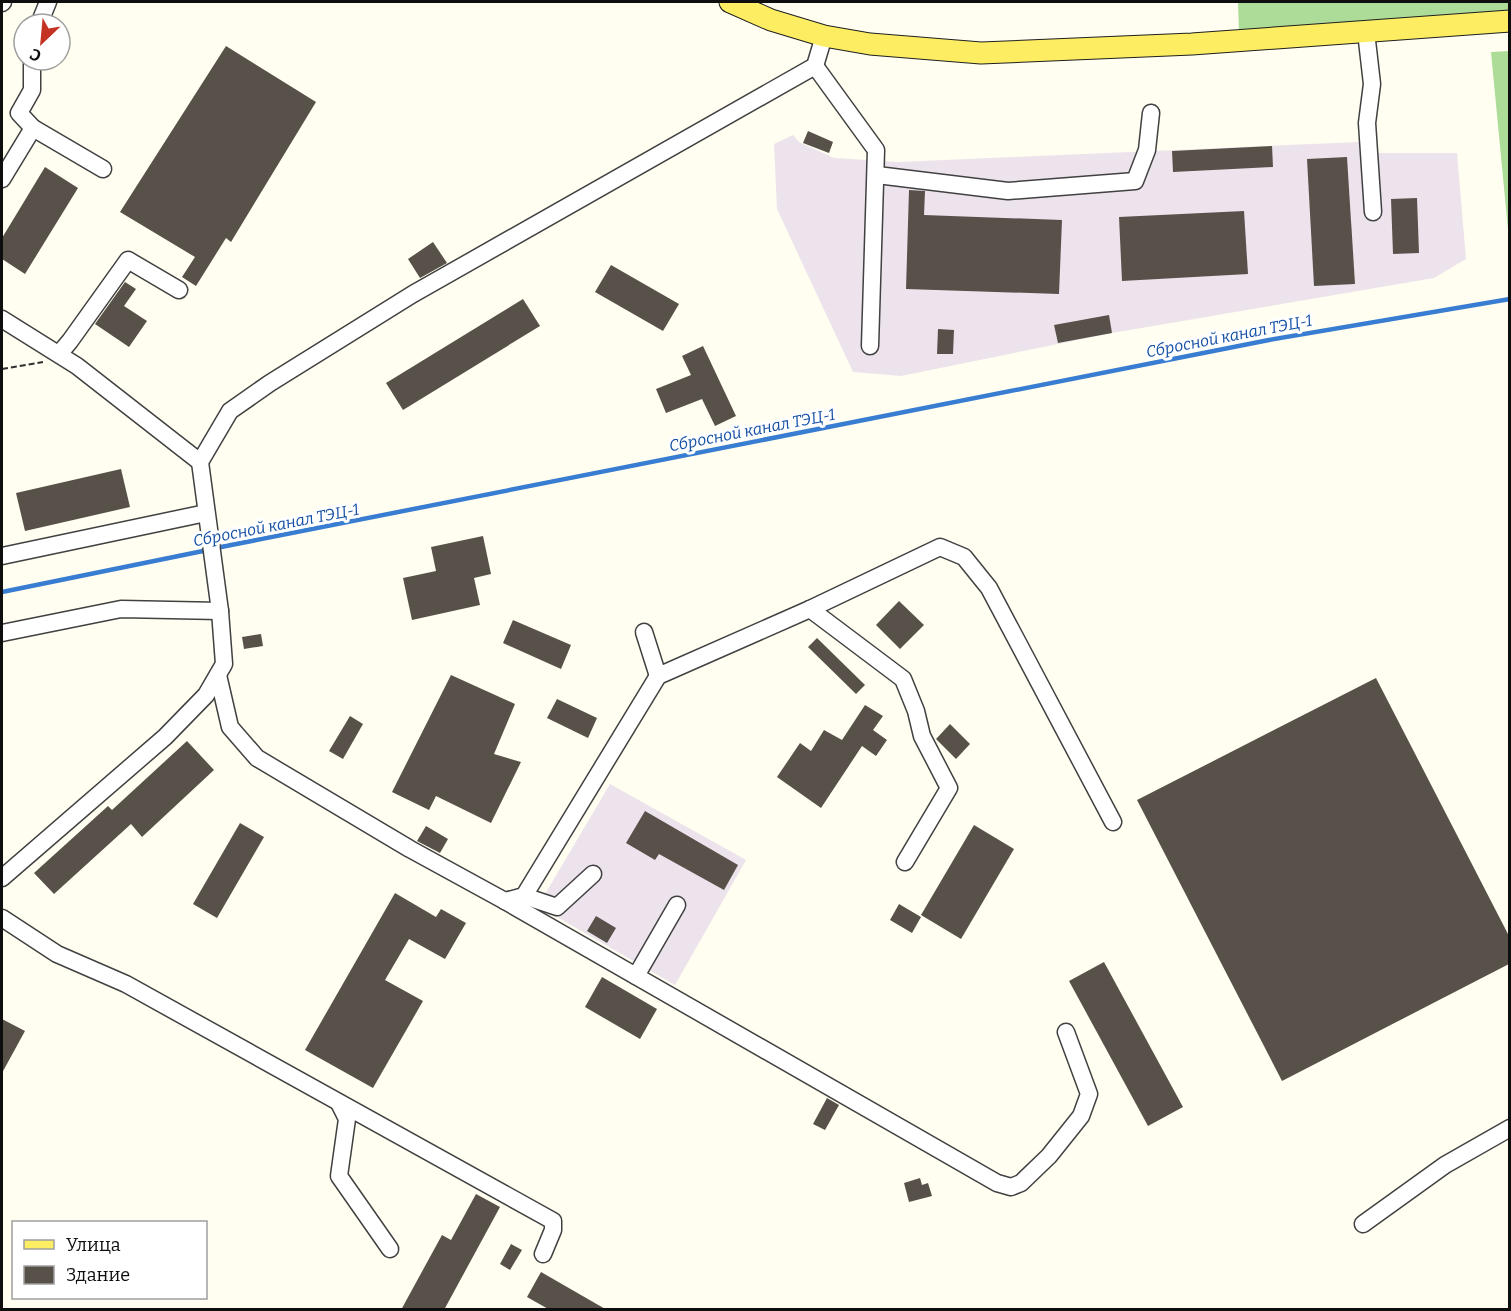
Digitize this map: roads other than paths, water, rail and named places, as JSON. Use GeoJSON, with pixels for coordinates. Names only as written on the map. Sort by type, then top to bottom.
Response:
{"type":"FeatureCollection","features":[{"type":"Feature","properties":{"kind":"main road"},"geometry":{"type":"LineString","coordinates":[[730,2],[771,20],[824,36],[870,44],[981,53],[1192,44],[1509,21]]}},
{"type":"Feature","properties":{"kind":"street"},"geometry":{"type":"LineString","coordinates":[[1366,32],[1372,84],[1367,123],[1373,212]]}},
{"type":"Feature","properties":{"kind":"street"},"geometry":{"type":"LineString","coordinates":[[2,878],[165,736],[206,695],[224,664],[220,610],[200,462],[230,411],[270,382],[413,294],[815,66],[824,36]]}},
{"type":"Feature","properties":{"kind":"street"},"geometry":{"type":"LineString","coordinates":[[815,66],[876,150],[870,346]]}},
{"type":"Feature","properties":{"kind":"street"},"geometry":{"type":"LineString","coordinates":[[32,72],[32,90],[19,113],[33,128],[103,169]]}},
{"type":"Feature","properties":{"kind":"street"},"geometry":{"type":"LineString","coordinates":[[877,175],[1008,191],[1135,181],[1148,150],[1151,113]]}},
{"type":"Feature","properties":{"kind":"street"},"geometry":{"type":"LineString","coordinates":[[2,179],[33,128]]}},
{"type":"Feature","properties":{"kind":"street"},"geometry":{"type":"LineString","coordinates":[[63,356],[128,260],[179,290]]}},
{"type":"Feature","properties":{"kind":"street"},"geometry":{"type":"LineString","coordinates":[[2,319],[63,356],[200,462]]}},
{"type":"Feature","properties":{"kind":"street"},"geometry":{"type":"LineString","coordinates":[[2,556],[208,521]]}},
{"type":"Feature","properties":{"kind":"street"},"geometry":{"type":"LineString","coordinates":[[524,896],[658,676],[810,609],[940,547],[964,556],[989,588],[1113,822]]}},
{"type":"Feature","properties":{"kind":"street"},"geometry":{"type":"LineString","coordinates":[[2,633],[121,609],[220,610]]}},
{"type":"Feature","properties":{"kind":"street"},"geometry":{"type":"LineString","coordinates":[[810,609],[903,679],[916,711],[922,736],[949,788],[905,862]]}},
{"type":"Feature","properties":{"kind":"street"},"geometry":{"type":"LineString","coordinates":[[644,632],[658,676]]}},
{"type":"Feature","properties":{"kind":"street"},"geometry":{"type":"LineString","coordinates":[[218,675],[230,727],[257,758],[410,849],[505,901],[997,1184],[1011,1187],[1021,1183],[1049,1156],[1081,1116],[1089,1094],[1066,1032]]}},
{"type":"Feature","properties":{"kind":"street"},"geometry":{"type":"LineString","coordinates":[[505,901],[524,896],[556,907],[593,874]]}},
{"type":"Feature","properties":{"kind":"street"},"geometry":{"type":"LineString","coordinates":[[636,976],[676,905]]}},
{"type":"Feature","properties":{"kind":"street"},"geometry":{"type":"LineString","coordinates":[[2,918],[57,954],[126,984],[553,1221],[553,1230],[543,1254]]}},
{"type":"Feature","properties":{"kind":"street"},"geometry":{"type":"LineString","coordinates":[[339,1103],[347,1119],[339,1176],[390,1249]]}},
{"type":"Feature","properties":{"kind":"street"},"geometry":{"type":"LineString","coordinates":[[1363,1224],[1445,1165],[1509,1128]]}},
{"type":"Feature","properties":{"kind":"waterway","name":"Сбросной канал ТЭЦ-1"},"geometry":{"type":"LineString","coordinates":[[216,548],[1269,340],[1510,299]]}},
{"type":"Feature","properties":{"kind":"waterway","name":"Сбросной канал ТЭЦ-1"},"geometry":{"type":"LineString","coordinates":[[2,592],[208,550]]}}]}
